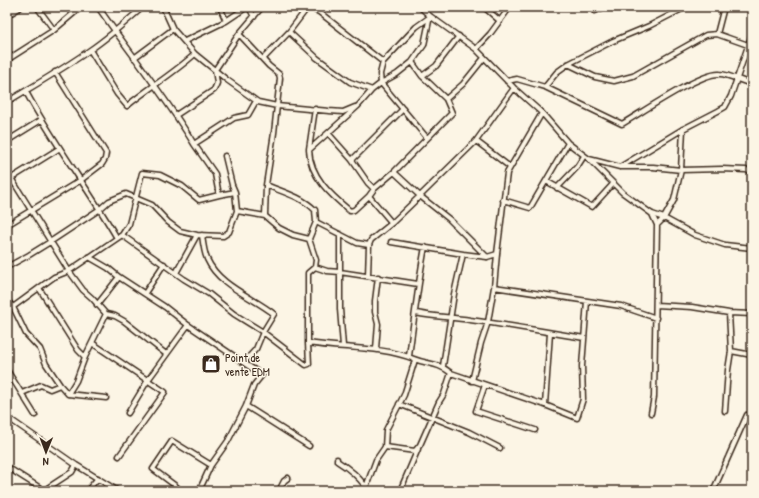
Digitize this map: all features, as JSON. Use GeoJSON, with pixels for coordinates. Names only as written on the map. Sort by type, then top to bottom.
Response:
{"type":"FeatureCollection","features":[{"type":"Feature","properties":{"kind":"main road"},"geometry":{"type":"LineString","coordinates":[[7,14],[20,7]]}},
{"type":"Feature","properties":{"kind":"street"},"geometry":{"type":"LineString","coordinates":[[37,7],[54,30]]}},
{"type":"Feature","properties":{"kind":"street"},"geometry":{"type":"LineString","coordinates":[[7,60],[54,30],[80,7]]}},
{"type":"Feature","properties":{"kind":"street"},"geometry":{"type":"LineString","coordinates":[[98,7],[176,115],[215,174],[219,195]]}},
{"type":"Feature","properties":{"kind":"street"},"geometry":{"type":"LineString","coordinates":[[7,101],[26,92],[90,50],[115,32],[143,7]]}},
{"type":"Feature","properties":{"kind":"street"},"geometry":{"type":"LineString","coordinates":[[163,7],[173,30],[185,41],[195,54],[256,101],[278,106],[343,112],[358,106]]}},
{"type":"Feature","properties":{"kind":"street"},"geometry":{"type":"LineString","coordinates":[[220,7],[226,21]]}},
{"type":"Feature","properties":{"kind":"street"},"geometry":{"type":"LineString","coordinates":[[185,41],[226,21],[248,7],[254,17]]}},
{"type":"Feature","properties":{"kind":"street"},"geometry":{"type":"LineString","coordinates":[[176,115],[214,90],[217,83],[215,70],[239,34],[262,7]]}},
{"type":"Feature","properties":{"kind":"street"},"geometry":{"type":"LineString","coordinates":[[263,59],[289,32],[309,7],[319,12],[383,62]]}},
{"type":"Feature","properties":{"kind":"street"},"geometry":{"type":"LineString","coordinates":[[420,7],[476,49],[542,114],[568,143],[589,159],[622,193],[652,214],[664,218],[695,235],[725,245],[752,248]]}},
{"type":"Feature","properties":{"kind":"street"},"geometry":{"type":"LineString","coordinates":[[484,7],[500,21]]}},
{"type":"Feature","properties":{"kind":"street"},"geometry":{"type":"LineString","coordinates":[[476,49],[490,34],[510,7]]}},
{"type":"Feature","properties":{"kind":"street"},"geometry":{"type":"LineString","coordinates":[[590,7],[594,11],[604,7]]}},
{"type":"Feature","properties":{"kind":"street"},"geometry":{"type":"LineString","coordinates":[[545,86],[557,72],[568,64],[686,7]]}},
{"type":"Feature","properties":{"kind":"street"},"geometry":{"type":"LineString","coordinates":[[717,34],[724,7]]}},
{"type":"Feature","properties":{"kind":"street"},"geometry":{"type":"LineString","coordinates":[[427,138],[381,83],[380,74],[383,62],[416,27],[430,16]]}},
{"type":"Feature","properties":{"kind":"street"},"geometry":{"type":"LineString","coordinates":[[309,150],[358,106],[372,90],[397,74],[412,62],[424,45],[430,16]]}},
{"type":"Feature","properties":{"kind":"street"},"geometry":{"type":"LineString","coordinates":[[134,58],[173,30]]}},
{"type":"Feature","properties":{"kind":"street"},"geometry":{"type":"LineString","coordinates":[[289,32],[317,58],[350,82],[372,90]]}},
{"type":"Feature","properties":{"kind":"street"},"geometry":{"type":"LineString","coordinates":[[239,34],[258,55],[279,74],[280,78],[278,106],[266,185],[265,216]]}},
{"type":"Feature","properties":{"kind":"street"},"geometry":{"type":"LineString","coordinates":[[568,64],[596,77],[614,81],[633,76],[706,35],[717,34],[748,45]]}},
{"type":"Feature","properties":{"kind":"street"},"geometry":{"type":"LineString","coordinates":[[620,167],[683,129],[725,107],[730,100],[752,34]]}},
{"type":"Feature","properties":{"kind":"street"},"geometry":{"type":"LineString","coordinates":[[422,76],[436,66],[459,36]]}},
{"type":"Feature","properties":{"kind":"street"},"geometry":{"type":"LineString","coordinates":[[90,50],[117,94],[127,106],[153,85],[179,68],[195,54]]}},
{"type":"Feature","properties":{"kind":"street"},"geometry":{"type":"LineString","coordinates":[[446,99],[463,84],[484,58]]}},
{"type":"Feature","properties":{"kind":"street"},"geometry":{"type":"LineString","coordinates":[[315,109],[309,150],[311,164],[322,185],[350,210],[354,210],[452,113],[446,99],[422,76],[412,62]]}},
{"type":"Feature","properties":{"kind":"street"},"geometry":{"type":"LineString","coordinates":[[7,225],[81,180],[102,164],[105,159],[106,153],[55,72]]}},
{"type":"Feature","properties":{"kind":"street"},"geometry":{"type":"LineString","coordinates":[[507,81],[517,79],[545,86],[622,124],[675,92],[703,78],[720,74],[752,84]]}},
{"type":"Feature","properties":{"kind":"street"},"geometry":{"type":"LineString","coordinates":[[368,276],[369,245],[371,240],[392,223],[476,141],[514,88]]}},
{"type":"Feature","properties":{"kind":"street"},"geometry":{"type":"LineString","coordinates":[[26,92],[41,120],[100,209],[117,238]]}},
{"type":"Feature","properties":{"kind":"street"},"geometry":{"type":"LineString","coordinates":[[194,144],[234,118],[248,115],[256,101]]}},
{"type":"Feature","properties":{"kind":"street"},"geometry":{"type":"LineString","coordinates":[[352,160],[403,109]]}},
{"type":"Feature","properties":{"kind":"street"},"geometry":{"type":"LineString","coordinates":[[472,381],[481,343],[488,322],[494,287],[507,173],[542,114]]}},
{"type":"Feature","properties":{"kind":"street"},"geometry":{"type":"LineString","coordinates":[[7,141],[41,120]]}},
{"type":"Feature","properties":{"kind":"street"},"geometry":{"type":"LineString","coordinates":[[657,225],[664,218],[674,200],[681,170],[683,129]]}},
{"type":"Feature","properties":{"kind":"street"},"geometry":{"type":"LineString","coordinates":[[328,133],[352,160],[368,184],[374,189]]}},
{"type":"Feature","properties":{"kind":"street"},"geometry":{"type":"LineString","coordinates":[[476,141],[510,167]]}},
{"type":"Feature","properties":{"kind":"street"},"geometry":{"type":"LineString","coordinates":[[503,200],[530,208],[568,143]]}},
{"type":"Feature","properties":{"kind":"street"},"geometry":{"type":"LineString","coordinates":[[60,148],[9,179],[83,290],[106,314],[124,321],[166,354]]}},
{"type":"Feature","properties":{"kind":"street"},"geometry":{"type":"LineString","coordinates":[[7,267],[50,242],[100,209],[109,201],[126,194],[152,205],[168,222],[180,231],[199,235],[223,236],[229,232],[237,211],[235,192],[225,156]]}},
{"type":"Feature","properties":{"kind":"street"},"geometry":{"type":"LineString","coordinates":[[557,188],[578,167],[584,156]]}},
{"type":"Feature","properties":{"kind":"street"},"geometry":{"type":"LineString","coordinates":[[589,159],[620,167],[653,167],[681,170],[722,169],[746,170],[752,172]]}},
{"type":"Feature","properties":{"kind":"street"},"geometry":{"type":"LineString","coordinates":[[13,307],[54,278],[69,271],[122,235],[130,224],[142,172],[160,175],[182,186],[199,200],[235,192]]}},
{"type":"Feature","properties":{"kind":"street"},"geometry":{"type":"LineString","coordinates":[[394,172],[420,196],[449,219],[487,257]]}},
{"type":"Feature","properties":{"kind":"street"},"geometry":{"type":"LineString","coordinates":[[546,181],[592,207],[613,184]]}},
{"type":"Feature","properties":{"kind":"street"},"geometry":{"type":"LineString","coordinates":[[122,235],[176,274],[209,294],[234,314],[264,332],[306,365],[309,364],[308,273],[315,267],[316,260],[309,239],[316,222],[315,210],[297,198],[266,185]]}},
{"type":"Feature","properties":{"kind":"street"},"geometry":{"type":"LineString","coordinates":[[369,196],[392,223]]}},
{"type":"Feature","properties":{"kind":"street"},"geometry":{"type":"LineString","coordinates":[[237,211],[265,216],[279,228],[297,236],[309,239]]}},
{"type":"Feature","properties":{"kind":"street"},"geometry":{"type":"LineString","coordinates":[[652,214],[657,225],[654,397],[652,413]]}},
{"type":"Feature","properties":{"kind":"street"},"geometry":{"type":"LineString","coordinates":[[316,222],[357,244],[369,245]]}},
{"type":"Feature","properties":{"kind":"street"},"geometry":{"type":"LineString","coordinates":[[340,234],[340,309],[343,346]]}},
{"type":"Feature","properties":{"kind":"street"},"geometry":{"type":"LineString","coordinates":[[176,274],[199,235]]}},
{"type":"Feature","properties":{"kind":"street"},"geometry":{"type":"LineString","coordinates":[[199,235],[207,259],[218,275],[243,295],[264,306],[274,314],[256,349],[244,362]]}},
{"type":"Feature","properties":{"kind":"street"},"geometry":{"type":"LineString","coordinates":[[390,242],[487,257],[497,254]]}},
{"type":"Feature","properties":{"kind":"street"},"geometry":{"type":"LineString","coordinates":[[409,356],[416,313],[418,284],[425,247]]}},
{"type":"Feature","properties":{"kind":"street"},"geometry":{"type":"LineString","coordinates":[[443,366],[452,317],[454,294],[463,254]]}},
{"type":"Feature","properties":{"kind":"street"},"geometry":{"type":"LineString","coordinates":[[89,256],[145,293],[188,325],[262,375],[254,385],[246,406],[228,441],[211,465],[199,491]]}},
{"type":"Feature","properties":{"kind":"street"},"geometry":{"type":"LineString","coordinates":[[145,293],[164,264]]}},
{"type":"Feature","properties":{"kind":"street"},"geometry":{"type":"LineString","coordinates":[[315,267],[319,270],[378,277],[418,284]]}},
{"type":"Feature","properties":{"kind":"street"},"geometry":{"type":"LineString","coordinates":[[97,304],[119,277]]}},
{"type":"Feature","properties":{"kind":"street"},"geometry":{"type":"LineString","coordinates":[[376,349],[378,324],[375,312],[375,301],[378,277]]}},
{"type":"Feature","properties":{"kind":"street"},"geometry":{"type":"LineString","coordinates":[[494,287],[621,306],[656,318]]}},
{"type":"Feature","properties":{"kind":"street"},"geometry":{"type":"LineString","coordinates":[[39,288],[78,350],[86,357]]}},
{"type":"Feature","properties":{"kind":"street"},"geometry":{"type":"LineString","coordinates":[[7,300],[13,307],[26,334],[40,349],[46,364],[60,386],[68,394],[106,398]]}},
{"type":"Feature","properties":{"kind":"street"},"geometry":{"type":"LineString","coordinates":[[308,343],[376,349],[409,356],[415,360],[443,366],[452,373],[472,381],[545,405],[577,418],[582,399],[582,366],[587,301]]}},
{"type":"Feature","properties":{"kind":"street"},"geometry":{"type":"LineString","coordinates":[[656,305],[692,307],[729,313],[752,314]]}},
{"type":"Feature","properties":{"kind":"street"},"geometry":{"type":"LineString","coordinates":[[416,313],[435,317],[452,317],[488,322],[584,338]]}},
{"type":"Feature","properties":{"kind":"street"},"geometry":{"type":"LineString","coordinates":[[725,411],[731,351],[729,313]]}},
{"type":"Feature","properties":{"kind":"street"},"geometry":{"type":"LineString","coordinates":[[68,394],[76,381],[106,314]]}},
{"type":"Feature","properties":{"kind":"street"},"geometry":{"type":"LineString","coordinates":[[128,413],[148,380],[188,325]]}},
{"type":"Feature","properties":{"kind":"street"},"geometry":{"type":"LineString","coordinates":[[545,405],[550,333]]}},
{"type":"Feature","properties":{"kind":"street"},"geometry":{"type":"LineString","coordinates":[[92,344],[165,392],[119,456]]}},
{"type":"Feature","properties":{"kind":"street"},"geometry":{"type":"LineString","coordinates":[[731,351],[752,355]]}},
{"type":"Feature","properties":{"kind":"street"},"geometry":{"type":"LineString","coordinates":[[365,489],[376,460],[385,447],[386,430],[408,384],[415,360]]}},
{"type":"Feature","properties":{"kind":"street"},"geometry":{"type":"LineString","coordinates":[[7,370],[35,415]]}},
{"type":"Feature","properties":{"kind":"street"},"geometry":{"type":"LineString","coordinates":[[400,491],[452,373]]}},
{"type":"Feature","properties":{"kind":"street"},"geometry":{"type":"LineString","coordinates":[[22,393],[41,385],[50,389],[60,386]]}},
{"type":"Feature","properties":{"kind":"street"},"geometry":{"type":"LineString","coordinates":[[485,385],[476,411],[535,430]]}},
{"type":"Feature","properties":{"kind":"street"},"geometry":{"type":"LineString","coordinates":[[399,404],[469,432],[500,448]]}},
{"type":"Feature","properties":{"kind":"street"},"geometry":{"type":"LineString","coordinates":[[246,406],[309,446]]}},
{"type":"Feature","properties":{"kind":"street"},"geometry":{"type":"LineString","coordinates":[[714,489],[747,415]]}},
{"type":"Feature","properties":{"kind":"street"},"geometry":{"type":"LineString","coordinates":[[7,417],[76,465],[118,491]]}},
{"type":"Feature","properties":{"kind":"street"},"geometry":{"type":"LineString","coordinates":[[176,491],[177,487],[153,469],[172,442],[211,465]]}},
{"type":"Feature","properties":{"kind":"street"},"geometry":{"type":"LineString","coordinates":[[385,447],[415,451],[420,445]]}},
{"type":"Feature","properties":{"kind":"street"},"geometry":{"type":"LineString","coordinates":[[337,459],[337,461],[350,469],[362,480],[365,489]]}},
{"type":"Feature","properties":{"kind":"street"},"geometry":{"type":"LineString","coordinates":[[7,467],[44,491],[72,472],[76,465]]}},
{"type":"Feature","properties":{"kind":"street"},"geometry":{"type":"LineString","coordinates":[[87,491],[98,478]]}},
{"type":"Feature","properties":{"kind":"street"},"geometry":{"type":"LineString","coordinates":[[279,491],[284,481],[288,478]]}},
{"type":"Feature","properties":{"kind":"street"},"geometry":{"type":"LineString","coordinates":[[750,491],[752,487]]}},
{"type":"Feature","properties":{"kind":"place","name":"Point de vente EDM"},"geometry":{"type":"Point","coordinates":[211,364]}}]}
